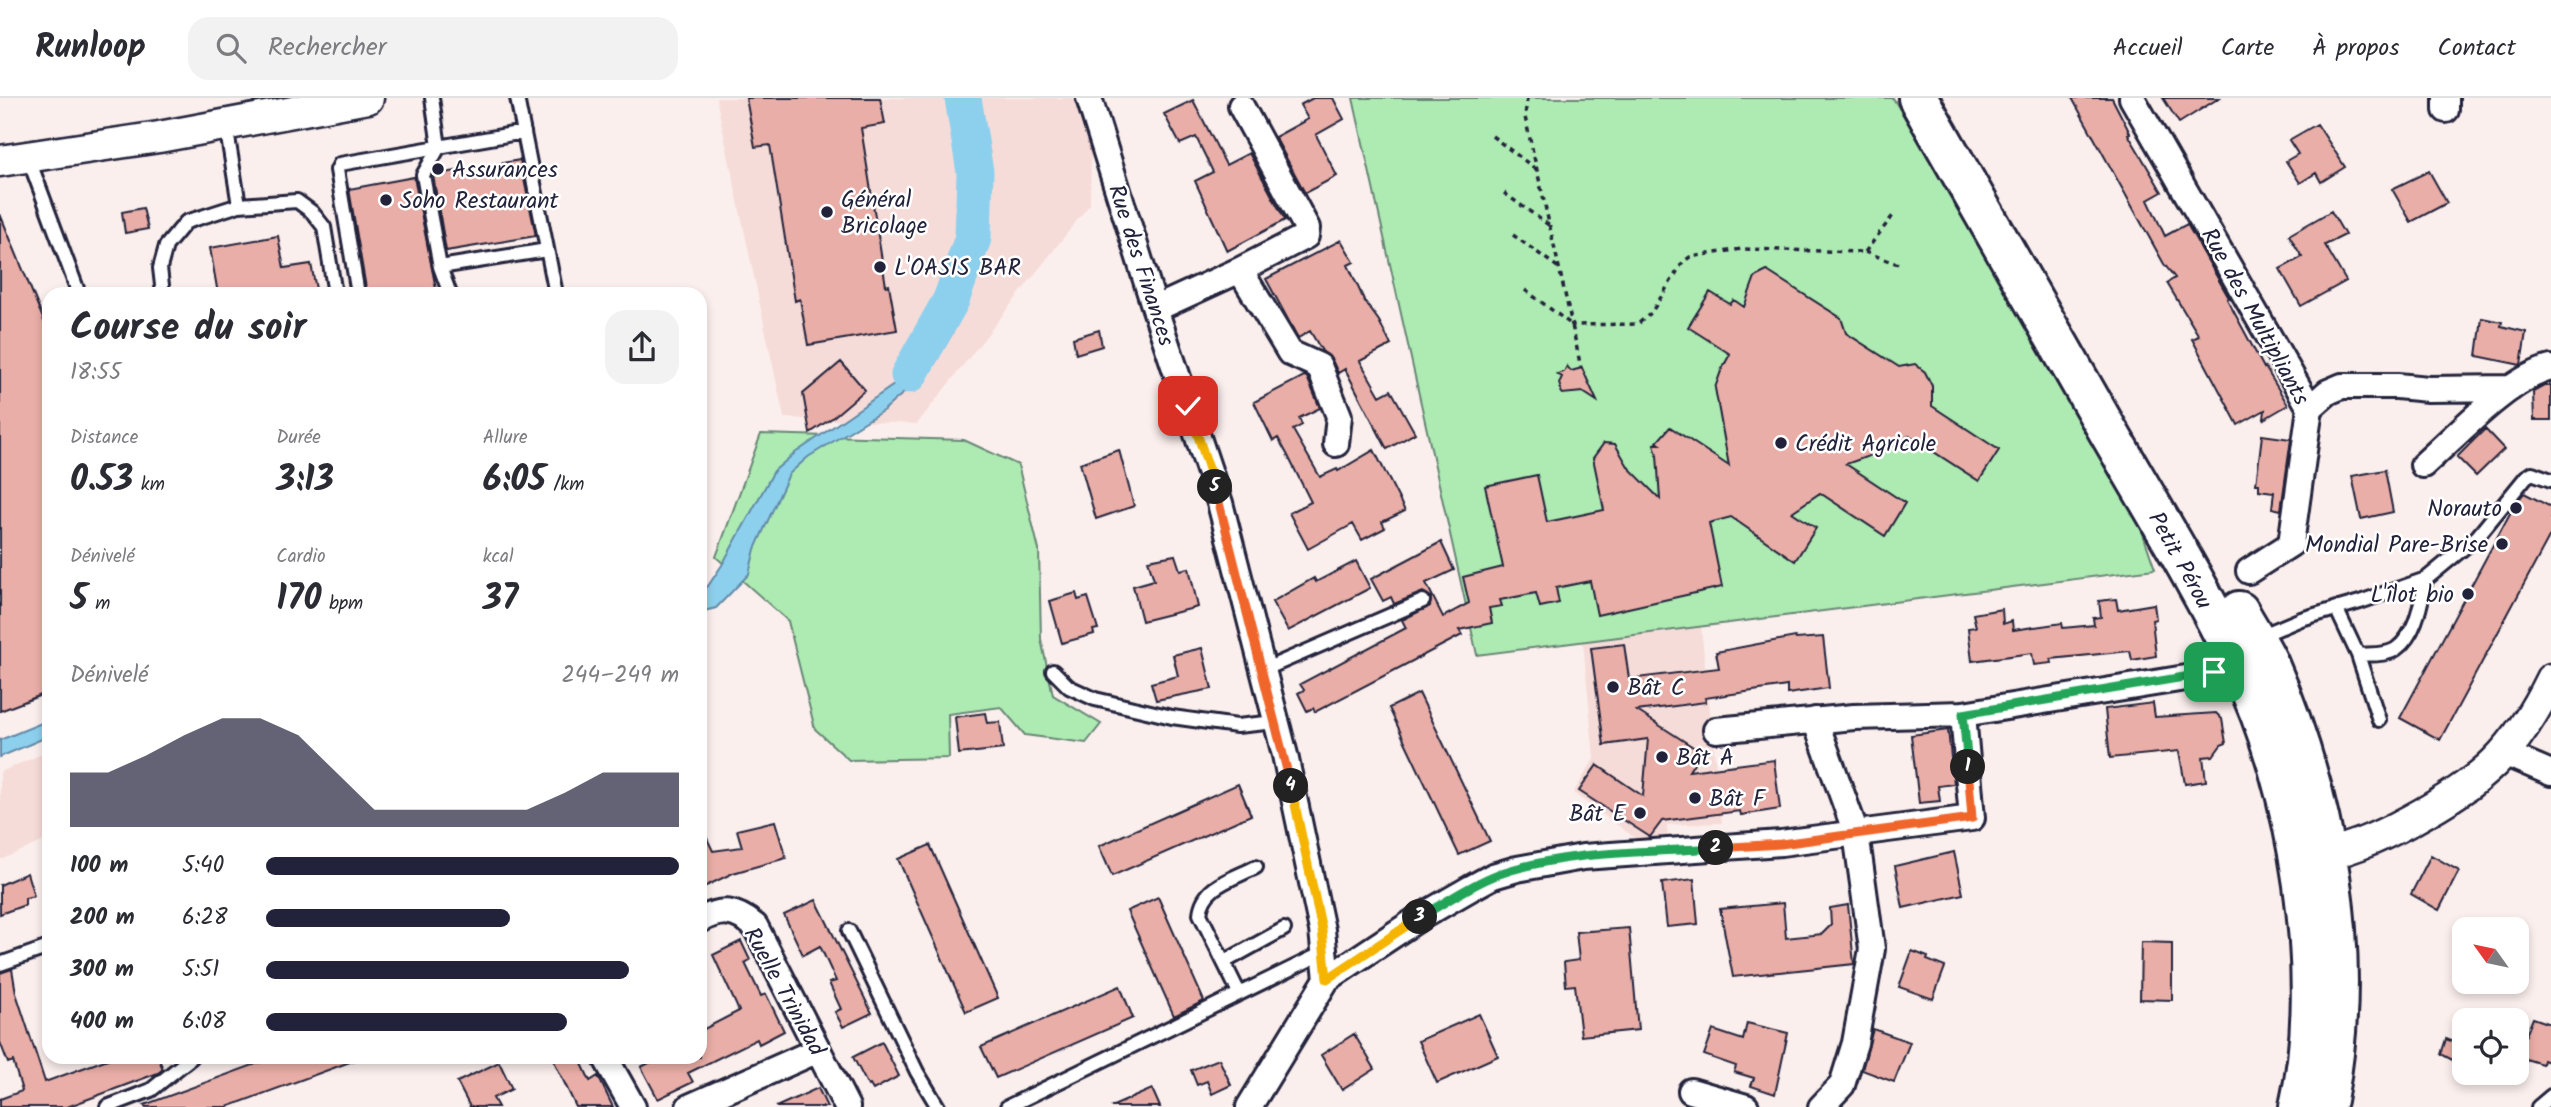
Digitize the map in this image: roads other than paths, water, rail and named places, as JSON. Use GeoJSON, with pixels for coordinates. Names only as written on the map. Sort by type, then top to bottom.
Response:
{"type":"FeatureCollection","features":[{"type":"Feature","properties":{"kind":"highway","name":"Petit Pérou"},"geometry":{"type":"LineString","coordinates":[[1918,98],[2194,581],[2254,656]]}},
{"type":"Feature","properties":{"kind":"highway","name":"Petit Pérou"},"geometry":{"type":"LineString","coordinates":[[1948,98],[2254,656],[2276,761],[2314,857],[2338,941],[2338,1024],[2325,1107]]}},
{"type":"Feature","properties":{"kind":"highway","name":"Petit Pérou"},"geometry":{"type":"LineString","coordinates":[[2299,1107],[2308,1051],[2310,1000],[2307,920],[2314,857]]}},
{"type":"Feature","properties":{"kind":"street"},"geometry":{"type":"LineString","coordinates":[[14,159],[368,98]]}},
{"type":"Feature","properties":{"kind":"street","name":"Rue des Finances"},"geometry":{"type":"LineString","coordinates":[[1089,98],[1155,309],[1220,503],[1276,722],[1322,930],[1327,979]]}},
{"type":"Feature","properties":{"kind":"street","name":"Rue des Multipliants"},"geometry":{"type":"LineString","coordinates":[[2132,98],[2311,408],[2291,544],[2249,571]]}},
{"type":"Feature","properties":{"kind":"street"},"geometry":{"type":"LineString","coordinates":[[1155,309],[1304,238],[1307,232],[1241,106]]}},
{"type":"Feature","properties":{"kind":"street"},"geometry":{"type":"LineString","coordinates":[[1240,270],[1290,353],[1319,366],[1339,416],[1336,444]]}},
{"type":"Feature","properties":{"kind":"street"},"geometry":{"type":"LineString","coordinates":[[2424,465],[2511,388],[2536,373],[2551,368]]}},
{"type":"Feature","properties":{"kind":"street"},"geometry":{"type":"LineString","coordinates":[[2311,408],[2328,392],[2342,386],[2511,388]]}},
{"type":"Feature","properties":{"kind":"street"},"geometry":{"type":"LineString","coordinates":[[1716,730],[1854,717],[1963,714],[2254,656]]}},
{"type":"Feature","properties":{"kind":"street"},"geometry":{"type":"LineString","coordinates":[[2314,857],[2370,842],[2471,785],[2504,753],[2536,710],[2551,678]]}},
{"type":"Feature","properties":{"kind":"street"},"geometry":{"type":"LineString","coordinates":[[1249,1107],[1327,979],[1419,918],[1471,888],[1517,869],[1583,857],[1781,844],[1972,818],[1963,714]]}},
{"type":"Feature","properties":{"kind":"street"},"geometry":{"type":"LineString","coordinates":[[1815,720],[1856,834],[1872,949],[1855,1043],[1842,1085],[1821,1107]]}},
{"type":"Feature","properties":{"kind":"street"},"geometry":{"type":"LineString","coordinates":[[2504,753],[2551,773]]}},
{"type":"Feature","properties":{"kind":"street","name":"Ruelle Trinidad"},"geometry":{"type":"LineString","coordinates":[[707,916],[730,912],[741,915],[755,926],[847,1107]]}},
{"type":"Feature","properties":{"kind":"street"},"geometry":{"type":"LineString","coordinates":[[688,1107],[818,1051]]}},
{"type":"Feature","properties":{"kind":"street"},"geometry":{"type":"LineString","coordinates":[[609,1064],[633,1107]]}},
{"type":"Feature","properties":{"kind":"street"},"geometry":{"type":"LineString","coordinates":[[1691,1091],[1746,1107]]}},
{"type":"Feature","properties":{"kind":"lane"},"geometry":{"type":"LineString","coordinates":[[432,98],[439,147],[423,175],[440,267],[447,287]]}},
{"type":"Feature","properties":{"kind":"lane"},"geometry":{"type":"LineString","coordinates":[[517,98],[555,287]]}},
{"type":"Feature","properties":{"kind":"lane"},"geometry":{"type":"LineString","coordinates":[[226,124],[239,205]]}},
{"type":"Feature","properties":{"kind":"lane"},"geometry":{"type":"LineString","coordinates":[[357,287],[338,166],[524,132]]}},
{"type":"Feature","properties":{"kind":"lane"},"geometry":{"type":"LineString","coordinates":[[14,159],[76,287]]}},
{"type":"Feature","properties":{"kind":"lane"},"geometry":{"type":"LineString","coordinates":[[162,287],[160,268],[172,237],[186,222],[239,205],[297,201],[312,212],[324,227],[334,287]]}},
{"type":"Feature","properties":{"kind":"lane"},"geometry":{"type":"LineString","coordinates":[[440,267],[547,250]]}},
{"type":"Feature","properties":{"kind":"lane"},"geometry":{"type":"LineString","coordinates":[[2254,656],[2301,619],[2426,579],[2477,537],[2526,477],[2532,473],[2551,480]]}},
{"type":"Feature","properties":{"kind":"lane"},"geometry":{"type":"LineString","coordinates":[[2358,655],[2386,653],[2396,649],[2417,620],[2426,579]]}},
{"type":"Feature","properties":{"kind":"lane"},"geometry":{"type":"LineString","coordinates":[[1263,670],[1423,601]]}},
{"type":"Feature","properties":{"kind":"lane"},"geometry":{"type":"LineString","coordinates":[[2336,608],[2358,655],[2379,720]]}},
{"type":"Feature","properties":{"kind":"lane"},"geometry":{"type":"LineString","coordinates":[[1053,671],[1069,687],[1095,699],[1160,714],[1237,726],[1276,722]]}},
{"type":"Feature","properties":{"kind":"lane"},"geometry":{"type":"LineString","coordinates":[[1239,993],[1200,914],[1201,904],[1209,891],[1256,867]]}},
{"type":"Feature","properties":{"kind":"lane"},"geometry":{"type":"LineString","coordinates":[[1224,962],[1284,929]]}},
{"type":"Feature","properties":{"kind":"lane"},"geometry":{"type":"LineString","coordinates":[[849,931],[938,1107]]}},
{"type":"Feature","properties":{"kind":"lane"},"geometry":{"type":"LineString","coordinates":[[0,964],[42,949]]}},
{"type":"Feature","properties":{"kind":"lane"},"geometry":{"type":"LineString","coordinates":[[1007,1107],[1325,952]]}},
{"type":"Feature","properties":{"kind":"lane"},"geometry":{"type":"LineString","coordinates":[[107,1107],[151,1090],[183,1064]]}},
{"type":"Feature","properties":{"kind":"lane"},"geometry":{"type":"LineString","coordinates":[[2538,1107],[2551,1096]]}},
{"type":"Feature","properties":{"kind":"water"},"geometry":{"type":"Polygon","coordinates":[[[982,208],[980,252],[971,294],[932,368],[884,410],[808,457],[789,474],[755,549],[749,574],[716,608],[707,610],[707,586],[722,565],[774,471],[795,453],[901,380],[951,300],[970,231],[966,210],[982,208]]]}},
{"type":"Feature","properties":{"kind":"water"},"geometry":{"type":"Polygon","coordinates":[[[42,723],[42,739],[0,757],[0,740],[42,723]]]}},
{"type":"Feature","properties":{"kind":"waterway"},"geometry":{"type":"LineString","coordinates":[[909,375],[951,300],[973,238],[975,172],[963,98]]}},
{"type":"Feature","properties":{"kind":"place","name":"Assurances"},"geometry":{"type":"Point","coordinates":[438,169]}},
{"type":"Feature","properties":{"kind":"place","name":"Soho Restaurant"},"geometry":{"type":"Point","coordinates":[386,200]}},
{"type":"Feature","properties":{"kind":"place","name":"Général Bricolage"},"geometry":{"type":"Point","coordinates":[827,212]}},
{"type":"Feature","properties":{"kind":"place","name":"L'OASIS BAR"},"geometry":{"type":"Point","coordinates":[880,267]}},
{"type":"Feature","properties":{"kind":"place","name":"Crédit Agricole"},"geometry":{"type":"Point","coordinates":[1781,443]}},
{"type":"Feature","properties":{"kind":"place","name":"Norauto"},"geometry":{"type":"Point","coordinates":[2516,508]}},
{"type":"Feature","properties":{"kind":"place","name":"Mondial Pare-Brise"},"geometry":{"type":"Point","coordinates":[2502,544]}},
{"type":"Feature","properties":{"kind":"place","name":"L'îlot bio"},"geometry":{"type":"Point","coordinates":[2468,594]}},
{"type":"Feature","properties":{"kind":"place","name":"Bât C"},"geometry":{"type":"Point","coordinates":[1613,687]}},
{"type":"Feature","properties":{"kind":"place","name":"Bât A"},"geometry":{"type":"Point","coordinates":[1662,757]}},
{"type":"Feature","properties":{"kind":"place","name":"Bât F"},"geometry":{"type":"Point","coordinates":[1695,798]}},
{"type":"Feature","properties":{"kind":"place","name":"Bât E"},"geometry":{"type":"Point","coordinates":[1640,813]}}]}
